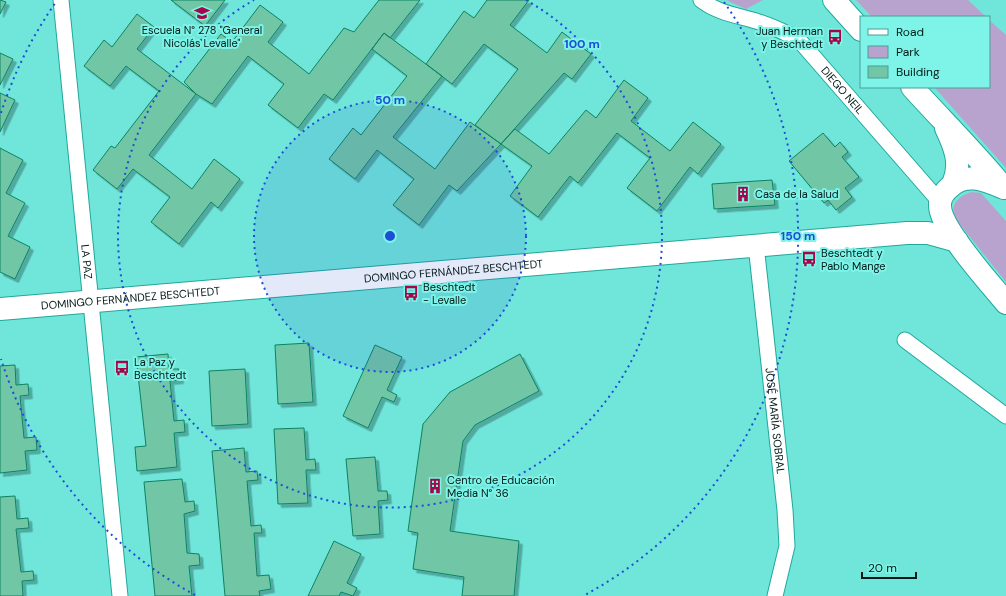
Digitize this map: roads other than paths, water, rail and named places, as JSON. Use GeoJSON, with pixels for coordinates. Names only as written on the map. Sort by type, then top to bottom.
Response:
{"type":"FeatureCollection","features":[{"type":"Feature","properties":{"kind":"street","name":"LA PAZ"},"geometry":{"type":"LineString","coordinates":[[61,0],[120,596]]}},
{"type":"Feature","properties":{"kind":"street","name":"DIEGO NEIL"},"geometry":{"type":"LineString","coordinates":[[701,0],[714,10],[757,21],[799,40],[940,204]]}},
{"type":"Feature","properties":{"kind":"street"},"geometry":{"type":"LineString","coordinates":[[834,0],[860,29]]}},
{"type":"Feature","properties":{"kind":"street"},"geometry":{"type":"LineString","coordinates":[[913,88],[942,120],[957,133],[1005,189]]}},
{"type":"Feature","properties":{"kind":"street"},"geometry":{"type":"LineString","coordinates":[[942,120],[953,143],[958,164],[957,176],[953,184]]}},
{"type":"Feature","properties":{"kind":"street"},"geometry":{"type":"LineString","coordinates":[[953,184],[970,178],[976,178],[1005,189]]}},
{"type":"Feature","properties":{"kind":"street","name":"DOMINGO FERNÁNDEZ BESCHTEDT"},"geometry":{"type":"LineString","coordinates":[[907,233],[922,224],[940,204],[944,193],[953,184]]}},
{"type":"Feature","properties":{"kind":"street"},"geometry":{"type":"LineString","coordinates":[[940,204],[948,228],[1006,302]]}},
{"type":"Feature","properties":{"kind":"street","name":"DOMINGO FERNÁNDEZ BESCHTEDT"},"geometry":{"type":"LineString","coordinates":[[0,309],[756,244],[907,233],[928,233],[957,241]]}},
{"type":"Feature","properties":{"kind":"street","name":"JOSÉ MARÍA SOBRAL"},"geometry":{"type":"LineString","coordinates":[[756,244],[787,546],[775,596]]}},
{"type":"Feature","properties":{"kind":"street"},"geometry":{"type":"LineString","coordinates":[[905,340],[1006,416]]}},
{"type":"Feature","properties":{"kind":"place","name":"Escuela N° 278 \"General Nicolás Levalle\""},"geometry":{"type":"Point","coordinates":[202,13]}},
{"type":"Feature","properties":{"kind":"place","name":"Juan Herman y Beschtedt"},"geometry":{"type":"Point","coordinates":[835,37]}},
{"type":"Feature","properties":{"kind":"place","name":"Casa de la Salud"},"geometry":{"type":"Point","coordinates":[743,194]}},
{"type":"Feature","properties":{"kind":"place","name":"Beschtedt y Pablo Mange"},"geometry":{"type":"Point","coordinates":[809,259]}},
{"type":"Feature","properties":{"kind":"place","name":"Beschtedt - Levalle"},"geometry":{"type":"Point","coordinates":[411,293]}},
{"type":"Feature","properties":{"kind":"place","name":"La Paz y Beschtedt"},"geometry":{"type":"Point","coordinates":[122,368]}},
{"type":"Feature","properties":{"kind":"place","name":"Centro de Educación Media N° 36"},"geometry":{"type":"Point","coordinates":[435,486]}}]}
